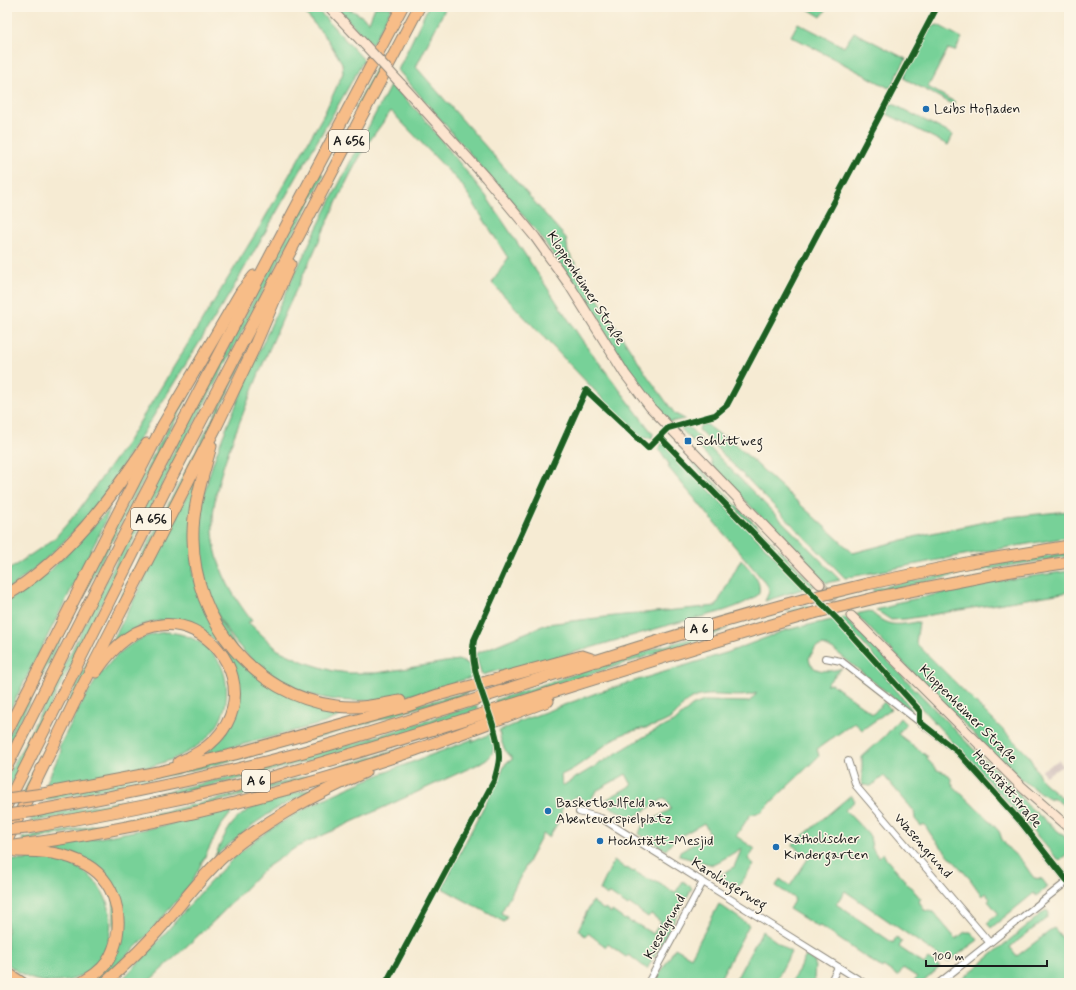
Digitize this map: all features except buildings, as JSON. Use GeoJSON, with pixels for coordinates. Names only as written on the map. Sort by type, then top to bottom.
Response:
{"type":"FeatureCollection","features":[{"type":"Feature","properties":{"kind":"highway","name":"A 656"},"geometry":{"type":"LineString","coordinates":[[7,766],[68,643],[402,7]]}},
{"type":"Feature","properties":{"kind":"highway","name":"A 656"},"geometry":{"type":"LineString","coordinates":[[7,804],[170,480],[419,7]]}},
{"type":"Feature","properties":{"kind":"highway"},"geometry":{"type":"LineString","coordinates":[[7,840],[79,693],[216,427],[287,274],[298,237]]}},
{"type":"Feature","properties":{"kind":"highway"},"geometry":{"type":"LineString","coordinates":[[7,731],[163,425],[241,292],[270,258]]}},
{"type":"Feature","properties":{"kind":"highway"},"geometry":{"type":"LineString","coordinates":[[7,596],[47,567],[67,548],[95,517],[148,442],[163,425]]}},
{"type":"Feature","properties":{"kind":"highway"},"geometry":{"type":"LineString","coordinates":[[216,427],[196,508],[193,526],[193,549],[198,583],[204,600],[213,619],[231,646],[251,666],[273,683],[298,696],[325,704],[348,707],[373,706],[438,695]]}},
{"type":"Feature","properties":{"kind":"highway","name":"A 6"},"geometry":{"type":"LineString","coordinates":[[7,815],[121,795],[263,763],[335,743],[475,700],[702,628],[802,600],[867,584],[971,562],[1069,546]]}},
{"type":"Feature","properties":{"kind":"highway","name":"A 6"},"geometry":{"type":"LineString","coordinates":[[7,830],[27,828],[123,810],[222,789],[332,760],[482,719],[566,688],[664,656],[814,613],[879,597],[957,581],[1069,562]]}},
{"type":"Feature","properties":{"kind":"highway"},"geometry":{"type":"LineString","coordinates":[[79,693],[116,646],[129,636],[147,628],[170,625],[187,628],[201,634],[216,646],[230,667],[233,680],[234,702],[229,719],[219,735],[207,748],[158,772]]}},
{"type":"Feature","properties":{"kind":"highway"},"geometry":{"type":"LineString","coordinates":[[7,799],[43,794],[158,772],[303,736],[407,706],[438,695],[582,656],[596,661]]}},
{"type":"Feature","properties":{"kind":"highway"},"geometry":{"type":"LineString","coordinates":[[105,983],[150,939],[210,870],[242,840],[279,816],[316,795],[482,719]]}},
{"type":"Feature","properties":{"kind":"highway"},"geometry":{"type":"LineString","coordinates":[[12,848],[136,825],[204,810],[304,784],[416,750]]}},
{"type":"Feature","properties":{"kind":"highway"},"geometry":{"type":"LineString","coordinates":[[12,848],[44,851],[69,856],[78,860],[98,874],[114,898],[119,923],[116,943],[106,963],[99,971],[81,983]]}},
{"type":"Feature","properties":{"kind":"highway"},"geometry":{"type":"LineString","coordinates":[[7,973],[22,983]]}},
{"type":"Feature","properties":{"kind":"main road","name":"Kloppenheimer Straße"},"geometry":{"type":"LineString","coordinates":[[329,7],[486,178],[535,237],[570,286],[625,374],[650,407],[820,584]]}},
{"type":"Feature","properties":{"kind":"main road","name":"Kloppenheimer Straße"},"geometry":{"type":"LineString","coordinates":[[851,616],[1022,787],[1069,828]]}},
{"type":"Feature","properties":{"kind":"street","name":"Hochstättstraße"},"geometry":{"type":"LineString","coordinates":[[825,658],[841,661],[958,752],[1020,821],[1069,880]]}},
{"type":"Feature","properties":{"kind":"street","name":"Wasengrund"},"geometry":{"type":"LineString","coordinates":[[848,761],[856,786],[989,942]]}},
{"type":"Feature","properties":{"kind":"street","name":"Karolingerweg"},"geometry":{"type":"LineString","coordinates":[[579,812],[601,818],[864,983]]}},
{"type":"Feature","properties":{"kind":"street"},"geometry":{"type":"LineString","coordinates":[[939,983],[1069,880]]}},
{"type":"Feature","properties":{"kind":"street","name":"Kieselgrund"},"geometry":{"type":"LineString","coordinates":[[648,983],[703,882]]}},
{"type":"Feature","properties":{"kind":"street"},"geometry":{"type":"LineString","coordinates":[[830,983],[838,967]]}},
{"type":"Feature","properties":{"kind":"shaded area"},"geometry":{"type":"Polygon","coordinates":[[[1059,760],[1063,766],[1045,776],[1042,770],[1059,760]]]}},
{"type":"Feature","properties":{"kind":"green space"},"geometry":{"type":"Polygon","coordinates":[[[300,7],[315,7],[364,60],[229,295],[101,500],[80,525],[57,548],[33,570],[7,590],[7,571],[54,539],[78,511],[128,441],[259,228],[324,114],[343,73],[342,63],[328,40],[300,7]]]}},
{"type":"Feature","properties":{"kind":"green space"},"geometry":{"type":"Polygon","coordinates":[[[335,7],[353,11],[369,22],[375,7],[392,7],[372,45],[335,7]]]}},
{"type":"Feature","properties":{"kind":"green space"},"geometry":{"type":"Polygon","coordinates":[[[428,7],[446,7],[416,67],[566,238],[568,252],[646,374],[675,414],[685,419],[670,422],[654,405],[626,367],[567,274],[538,233],[398,70],[428,7]]]}},
{"type":"Feature","properties":{"kind":"green space"},"geometry":{"type":"Polygon","coordinates":[[[805,7],[822,7],[826,10],[821,17],[805,7]]]}},
{"type":"Feature","properties":{"kind":"green space"},"geometry":{"type":"Polygon","coordinates":[[[798,23],[844,47],[854,32],[906,59],[891,87],[889,88],[791,36],[798,23]]]}},
{"type":"Feature","properties":{"kind":"green space"},"geometry":{"type":"Polygon","coordinates":[[[938,25],[962,38],[955,51],[948,49],[928,87],[955,102],[954,105],[905,79],[904,75],[929,30],[933,26],[938,25]]]}},
{"type":"Feature","properties":{"kind":"green space"},"geometry":{"type":"Polygon","coordinates":[[[385,50],[388,50],[389,52],[358,110],[355,109],[385,50]]]}},
{"type":"Feature","properties":{"kind":"green space"},"geometry":{"type":"Polygon","coordinates":[[[391,84],[422,116],[486,196],[582,340],[653,434],[652,438],[640,438],[492,283],[508,258],[462,185],[391,111],[368,143],[351,174],[278,329],[228,451],[215,499],[213,515],[214,544],[225,579],[237,600],[252,621],[248,622],[278,650],[304,662],[333,671],[349,673],[377,673],[458,660],[471,665],[475,677],[456,682],[456,684],[402,697],[349,701],[323,698],[298,690],[274,678],[251,659],[239,646],[220,618],[206,588],[200,554],[200,518],[203,499],[213,462],[276,313],[313,236],[391,84]]]}},
{"type":"Feature","properties":{"kind":"green space"},"geometry":{"type":"Polygon","coordinates":[[[891,103],[953,135],[948,145],[885,113],[891,103]]]}},
{"type":"Feature","properties":{"kind":"green space"},"geometry":{"type":"Polygon","coordinates":[[[320,173],[324,175],[135,537],[7,792],[7,778],[134,527],[320,173]]]}},
{"type":"Feature","properties":{"kind":"green space"},"geometry":{"type":"Polygon","coordinates":[[[246,354],[247,355],[7,832],[7,826],[110,617],[246,354]]]}},
{"type":"Feature","properties":{"kind":"green space"},"geometry":{"type":"Polygon","coordinates":[[[195,378],[197,379],[70,621],[7,747],[7,738],[53,647],[195,378]]]}},
{"type":"Feature","properties":{"kind":"green space"},"geometry":{"type":"Polygon","coordinates":[[[706,424],[723,437],[725,435],[853,553],[918,536],[1008,517],[1069,511],[1069,537],[845,578],[699,430],[700,426],[706,424]]]}},
{"type":"Feature","properties":{"kind":"green space"},"geometry":{"type":"Polygon","coordinates":[[[685,426],[689,427],[840,580],[826,583],[713,468],[711,460],[681,429],[685,426]]]}},
{"type":"Feature","properties":{"kind":"green space"},"geometry":{"type":"Polygon","coordinates":[[[662,442],[806,588],[765,601],[769,592],[768,586],[668,467],[669,464],[659,449],[662,442]]]}},
{"type":"Feature","properties":{"kind":"green space"},"geometry":{"type":"Polygon","coordinates":[[[691,463],[695,463],[815,586],[811,587],[691,463]]]}},
{"type":"Feature","properties":{"kind":"green space"},"geometry":{"type":"Polygon","coordinates":[[[199,472],[193,576],[249,669],[345,714],[324,723],[207,754],[223,737],[229,727],[236,709],[239,692],[236,675],[230,659],[220,646],[208,635],[193,626],[176,622],[159,621],[145,624],[111,644],[199,472]]]}},
{"type":"Feature","properties":{"kind":"green space"},"geometry":{"type":"Polygon","coordinates":[[[110,509],[102,529],[7,716],[7,601],[24,591],[51,570],[110,509]]]}},
{"type":"Feature","properties":{"kind":"green space"},"geometry":{"type":"Polygon","coordinates":[[[1069,552],[1069,556],[961,574],[875,593],[872,589],[985,566],[1069,552]]]}},
{"type":"Feature","properties":{"kind":"green space"},"geometry":{"type":"Polygon","coordinates":[[[741,559],[755,576],[759,585],[759,590],[758,595],[737,606],[501,673],[500,670],[482,675],[475,654],[547,624],[716,606],[741,559]]]}},
{"type":"Feature","properties":{"kind":"green space"},"geometry":{"type":"Polygon","coordinates":[[[1069,571],[1069,592],[906,619],[891,620],[876,610],[895,605],[895,603],[999,581],[1069,571]]]}},
{"type":"Feature","properties":{"kind":"green space"},"geometry":{"type":"Polygon","coordinates":[[[806,605],[810,609],[787,612],[806,605]]]}},
{"type":"Feature","properties":{"kind":"green space"},"geometry":{"type":"Polygon","coordinates":[[[870,611],[887,623],[904,624],[919,622],[916,643],[1028,755],[1043,782],[1069,804],[1069,809],[1052,797],[1051,799],[1039,792],[1004,764],[856,614],[870,611]]]}},
{"type":"Feature","properties":{"kind":"green space"},"geometry":{"type":"Polygon","coordinates":[[[845,617],[982,758],[1012,785],[1027,805],[1064,836],[1069,843],[1069,852],[1059,861],[840,618],[845,617]]]}},
{"type":"Feature","properties":{"kind":"green space"},"geometry":{"type":"Polygon","coordinates":[[[836,619],[857,642],[911,708],[910,711],[834,650],[824,645],[816,647],[809,658],[813,667],[827,671],[842,668],[826,685],[832,684],[873,714],[884,702],[891,709],[862,730],[855,722],[817,749],[819,756],[761,812],[750,815],[736,836],[755,849],[748,859],[754,864],[737,889],[719,876],[734,867],[742,848],[713,865],[679,856],[680,851],[710,834],[704,823],[674,840],[666,850],[639,834],[642,826],[671,809],[665,798],[631,819],[602,802],[632,785],[626,774],[596,791],[589,803],[577,796],[566,803],[561,811],[562,816],[549,837],[543,834],[501,913],[507,916],[504,922],[442,888],[506,763],[513,759],[503,746],[499,731],[518,722],[599,692],[729,652],[786,630],[836,619]],[[757,693],[740,696],[704,695],[696,697],[685,703],[674,716],[668,720],[655,726],[620,735],[568,772],[561,775],[562,786],[652,732],[674,722],[692,706],[704,701],[749,702],[757,693]]]}},
{"type":"Feature","properties":{"kind":"green space"},"geometry":{"type":"Polygon","coordinates":[[[728,628],[711,636],[497,704],[495,700],[653,649],[728,628]]]}},
{"type":"Feature","properties":{"kind":"green space"},"geometry":{"type":"Polygon","coordinates":[[[167,632],[183,635],[198,641],[211,651],[221,665],[226,680],[226,696],[225,707],[216,727],[201,743],[182,755],[159,764],[135,771],[46,784],[61,751],[59,747],[88,692],[100,674],[129,645],[147,636],[167,632]]]}},
{"type":"Feature","properties":{"kind":"green space"},"geometry":{"type":"Polygon","coordinates":[[[468,692],[452,699],[324,736],[230,761],[135,783],[40,801],[42,797],[468,692]]]}},
{"type":"Feature","properties":{"kind":"green space"},"geometry":{"type":"Polygon","coordinates":[[[477,705],[478,710],[423,728],[256,775],[144,801],[30,822],[32,817],[132,799],[221,779],[358,742],[477,705]]]}},
{"type":"Feature","properties":{"kind":"green space"},"geometry":{"type":"Polygon","coordinates":[[[900,718],[906,724],[898,734],[928,757],[927,759],[937,770],[946,773],[953,781],[951,783],[1000,832],[1002,840],[1006,846],[1021,860],[1034,878],[1042,879],[1048,887],[1036,896],[1034,893],[991,928],[987,923],[998,913],[988,901],[990,899],[985,893],[982,896],[970,879],[934,839],[924,824],[921,826],[915,819],[914,811],[884,776],[871,786],[862,785],[862,757],[885,736],[900,718]]]}},
{"type":"Feature","properties":{"kind":"green space"},"geometry":{"type":"Polygon","coordinates":[[[493,733],[495,741],[494,749],[491,756],[485,761],[295,848],[264,869],[217,918],[147,983],[118,983],[235,857],[260,837],[288,818],[317,802],[348,788],[473,739],[472,742],[493,733]]]}},
{"type":"Feature","properties":{"kind":"green space"},"geometry":{"type":"Polygon","coordinates":[[[425,741],[358,766],[166,815],[23,841],[22,838],[124,820],[225,797],[326,770],[425,741]]]}},
{"type":"Feature","properties":{"kind":"green space"},"geometry":{"type":"Polygon","coordinates":[[[311,789],[311,791],[276,809],[254,824],[215,856],[230,827],[249,809],[269,800],[311,789]]]}},
{"type":"Feature","properties":{"kind":"green space"},"geometry":{"type":"Polygon","coordinates":[[[851,795],[855,801],[845,810],[870,836],[872,848],[878,857],[883,853],[886,859],[921,899],[919,901],[924,910],[933,912],[956,939],[965,932],[971,932],[978,940],[948,962],[845,891],[836,904],[893,943],[896,937],[902,942],[899,947],[924,964],[928,959],[940,967],[922,983],[913,983],[917,977],[903,968],[898,976],[883,966],[882,968],[820,926],[818,927],[789,909],[795,899],[776,886],[780,879],[790,886],[809,857],[792,845],[851,795]]]}},
{"type":"Feature","properties":{"kind":"green space"},"geometry":{"type":"Polygon","coordinates":[[[232,809],[232,812],[220,827],[191,884],[143,940],[111,971],[95,983],[89,983],[115,954],[113,885],[50,847],[161,826],[232,809]]]}},
{"type":"Feature","properties":{"kind":"green space"},"geometry":{"type":"Polygon","coordinates":[[[27,857],[61,861],[80,869],[97,884],[107,901],[111,921],[108,940],[101,958],[88,972],[70,980],[47,982],[36,980],[21,974],[7,963],[7,860],[26,860],[27,857]]]}},
{"type":"Feature","properties":{"kind":"green space"},"geometry":{"type":"Polygon","coordinates":[[[614,860],[626,869],[627,868],[633,872],[634,871],[654,882],[655,881],[675,893],[683,881],[692,888],[647,969],[629,955],[626,957],[608,944],[606,947],[588,933],[585,936],[578,930],[592,901],[604,910],[605,908],[611,913],[612,911],[625,920],[626,919],[632,923],[633,922],[653,934],[661,922],[651,914],[648,917],[630,904],[628,906],[609,893],[607,896],[600,890],[614,860]]]}},
{"type":"Feature","properties":{"kind":"green space"},"geometry":{"type":"Polygon","coordinates":[[[719,904],[749,925],[721,977],[732,983],[655,982],[675,948],[691,957],[719,904]]]}},
{"type":"Feature","properties":{"kind":"green space"},"geometry":{"type":"Polygon","coordinates":[[[1046,910],[1049,912],[1047,918],[1010,947],[1017,956],[1054,928],[1069,946],[1069,983],[957,983],[1046,910]]]}},
{"type":"Feature","properties":{"kind":"green space"},"geometry":{"type":"Polygon","coordinates":[[[762,931],[791,952],[775,983],[734,983],[762,931]]]}},
{"type":"Feature","properties":{"kind":"green space"},"geometry":{"type":"Polygon","coordinates":[[[806,956],[815,962],[814,981],[819,983],[791,983],[806,956]]]}},
{"type":"Feature","properties":{"kind":"tunnel"},"geometry":{"type":"LineString","coordinates":[[820,584],[851,616]]}},
{"type":"Feature","properties":{"kind":"cycle path"},"geometry":{"type":"LineString","coordinates":[[386,983],[494,781],[499,760],[497,742],[494,727],[475,668],[473,654],[474,640],[586,390],[648,448],[668,428],[715,415],[727,405],[937,7]]}},
{"type":"Feature","properties":{"kind":"cycle path"},"geometry":{"type":"LineString","coordinates":[[660,437],[837,619],[920,711],[920,722],[958,752],[1020,821],[1069,883]]}},
{"type":"Feature","properties":{"kind":"place","name":"Leibs Hofladen"},"geometry":{"type":"Point","coordinates":[926,109]}},
{"type":"Feature","properties":{"kind":"place","name":"Schlittweg"},"geometry":{"type":"Point","coordinates":[688,441]}},
{"type":"Feature","properties":{"kind":"place","name":"Basketballfeld am Abenteuerspielplatz"},"geometry":{"type":"Point","coordinates":[548,811]}},
{"type":"Feature","properties":{"kind":"place","name":"Hochstätt-Mesjid"},"geometry":{"type":"Point","coordinates":[600,841]}},
{"type":"Feature","properties":{"kind":"place","name":"Katholischer Kindergarten"},"geometry":{"type":"Point","coordinates":[776,847]}}]}
